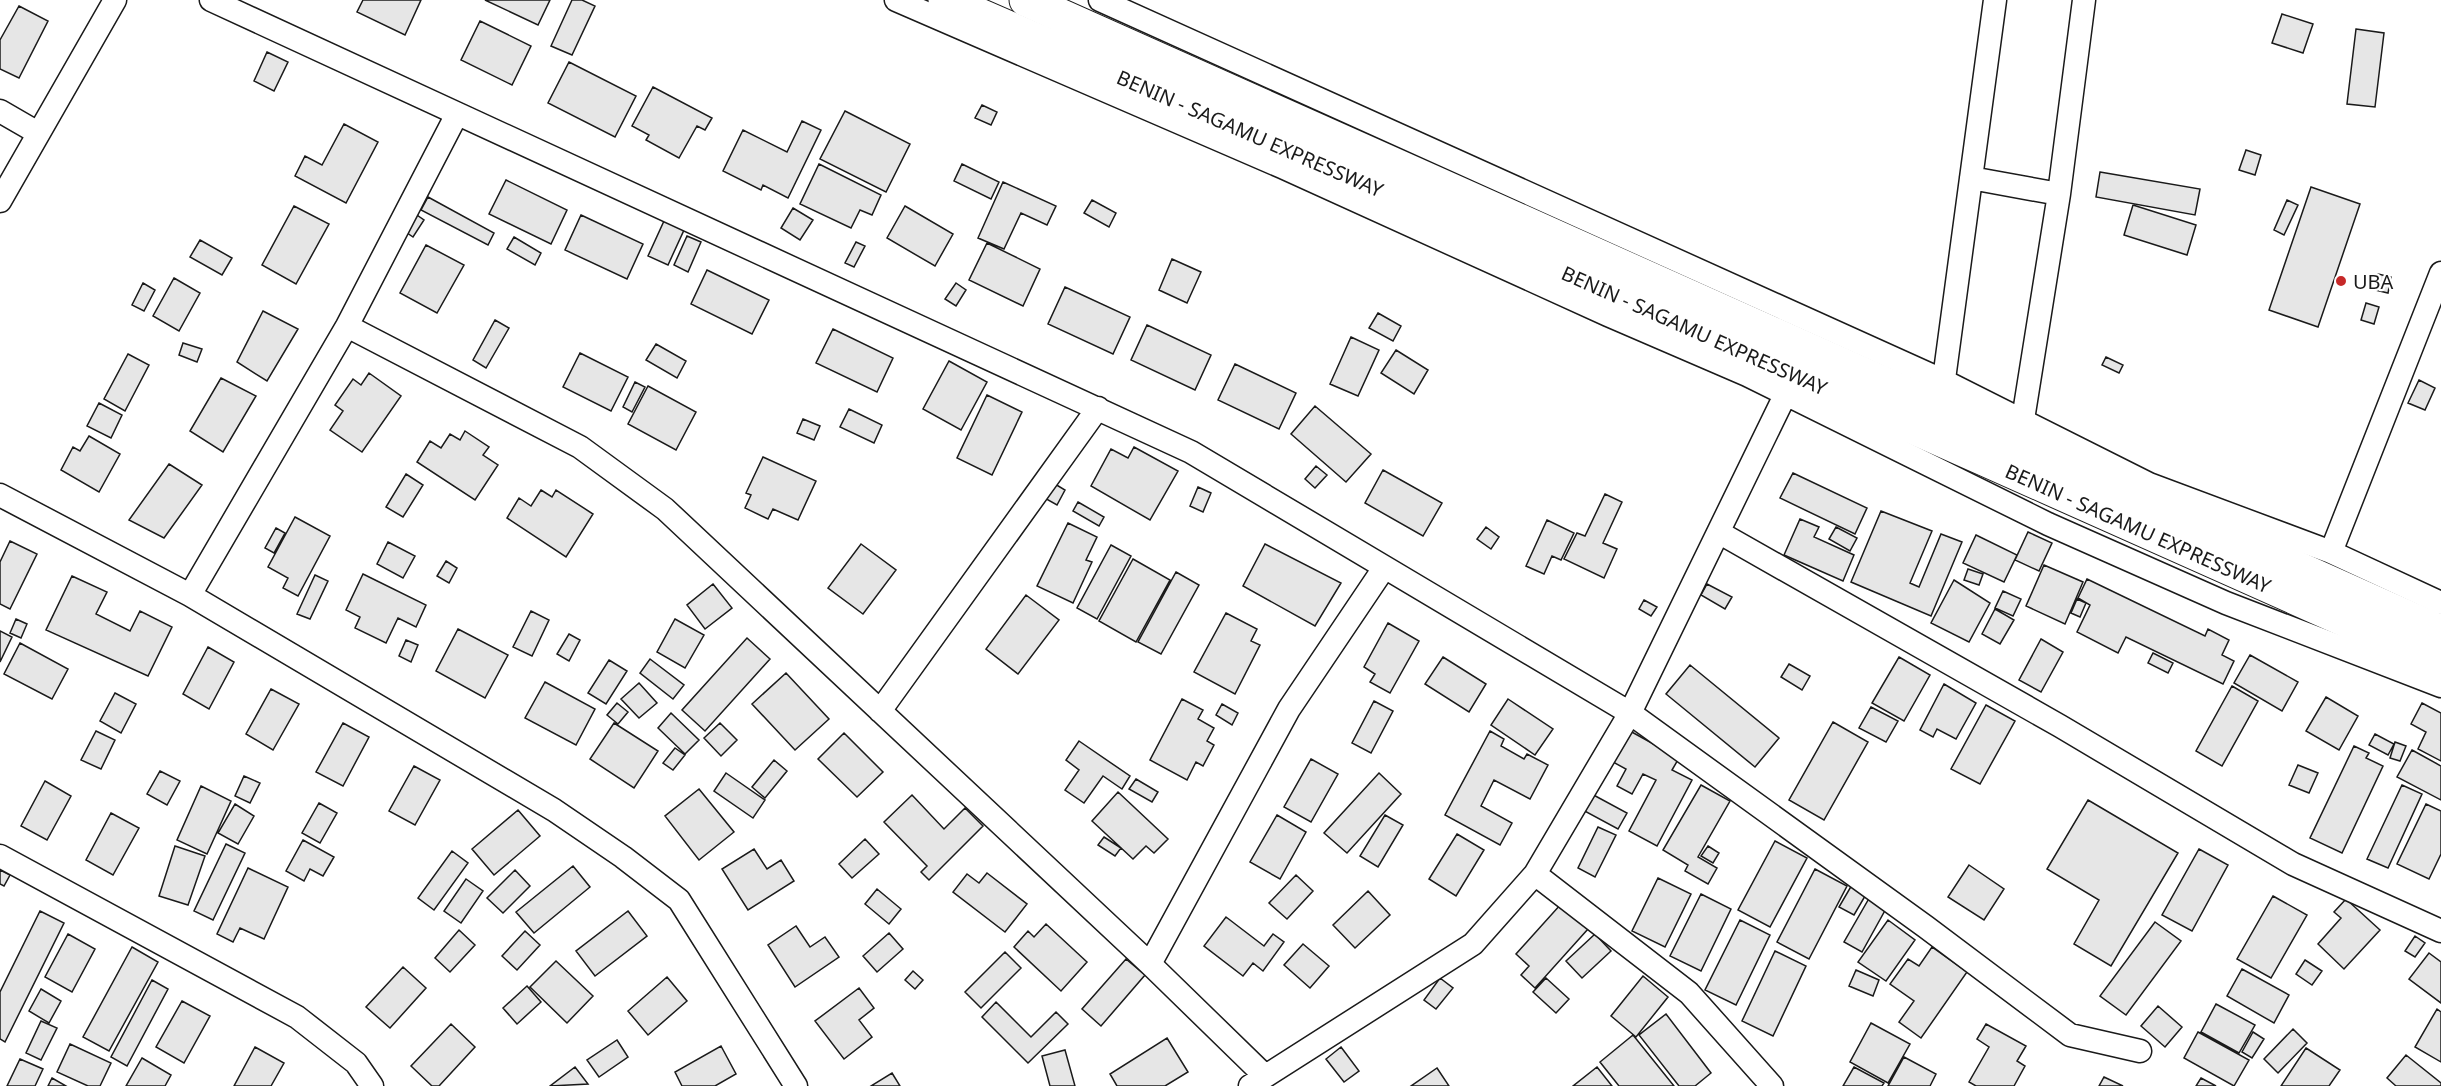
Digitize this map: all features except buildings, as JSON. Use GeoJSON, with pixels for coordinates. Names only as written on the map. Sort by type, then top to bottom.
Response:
{"type":"FeatureCollection","features":[{"type":"Feature","properties":{"kind":"highway","name":"BENIN - SAGAMU EXPRESSWAY"},"geometry":{"type":"LineString","coordinates":[[945,0],[1388,193],[1791,384],[2441,663]]}},
{"type":"Feature","properties":{"kind":"highway"},"geometry":{"type":"LineString","coordinates":[[1026,0],[1942,394],[2441,632]]}},
{"type":"Feature","properties":{"kind":"street"},"geometry":{"type":"LineString","coordinates":[[0,201],[115,0]]}},
{"type":"Feature","properties":{"kind":"street"},"geometry":{"type":"LineString","coordinates":[[211,0],[1191,452],[1630,713],[1926,927],[2070,1035],[2140,1051]]}},
{"type":"Feature","properties":{"kind":"street"},"geometry":{"type":"LineString","coordinates":[[896,0],[1791,384],[2059,528],[2226,603],[2441,686]]}},
{"type":"Feature","properties":{"kind":"street"},"geometry":{"type":"LineString","coordinates":[[1100,0],[1942,394],[1995,0]]}},
{"type":"Feature","properties":{"kind":"street"},"geometry":{"type":"LineString","coordinates":[[2084,0],[2059,194],[2021,431],[2148,484],[2331,552],[2441,603]]}},
{"type":"Feature","properties":{"kind":"street"},"geometry":{"type":"LineString","coordinates":[[0,111],[38,133]]}},
{"type":"Feature","properties":{"kind":"street"},"geometry":{"type":"LineString","coordinates":[[190,596],[347,326],[458,114]]}},
{"type":"Feature","properties":{"kind":"street"},"geometry":{"type":"LineString","coordinates":[[1971,178],[2059,194]]}},
{"type":"Feature","properties":{"kind":"street"},"geometry":{"type":"LineString","coordinates":[[2331,552],[2441,273]]}},
{"type":"Feature","properties":{"kind":"street"},"geometry":{"type":"LineString","coordinates":[[347,326],[580,447],[665,509],[1150,964],[1258,1081],[1473,944],[1535,874],[1630,713],[1791,384]]}},
{"type":"Feature","properties":{"kind":"street"},"geometry":{"type":"LineString","coordinates":[[880,711],[1098,408]]}},
{"type":"Feature","properties":{"kind":"street"},"geometry":{"type":"LineString","coordinates":[[0,495],[190,596],[554,810],[623,857],[679,900],[796,1086]]}},
{"type":"Feature","properties":{"kind":"street"},"geometry":{"type":"LineString","coordinates":[[1720,533],[2060,726],[2293,864],[2441,931]]}},
{"type":"Feature","properties":{"kind":"street"},"geometry":{"type":"LineString","coordinates":[[1150,964],[1288,709],[1384,568]]}},
{"type":"Feature","properties":{"kind":"street"},"geometry":{"type":"LineString","coordinates":[[0,856],[297,1017],[356,1064],[372,1086]]}},
{"type":"Feature","properties":{"kind":"street"},"geometry":{"type":"LineString","coordinates":[[1535,874],[1689,993],[1772,1086]]}},
{"type":"Feature","properties":{"kind":"place","name":"UBA"},"geometry":{"type":"Point","coordinates":[2341,281]}}]}
